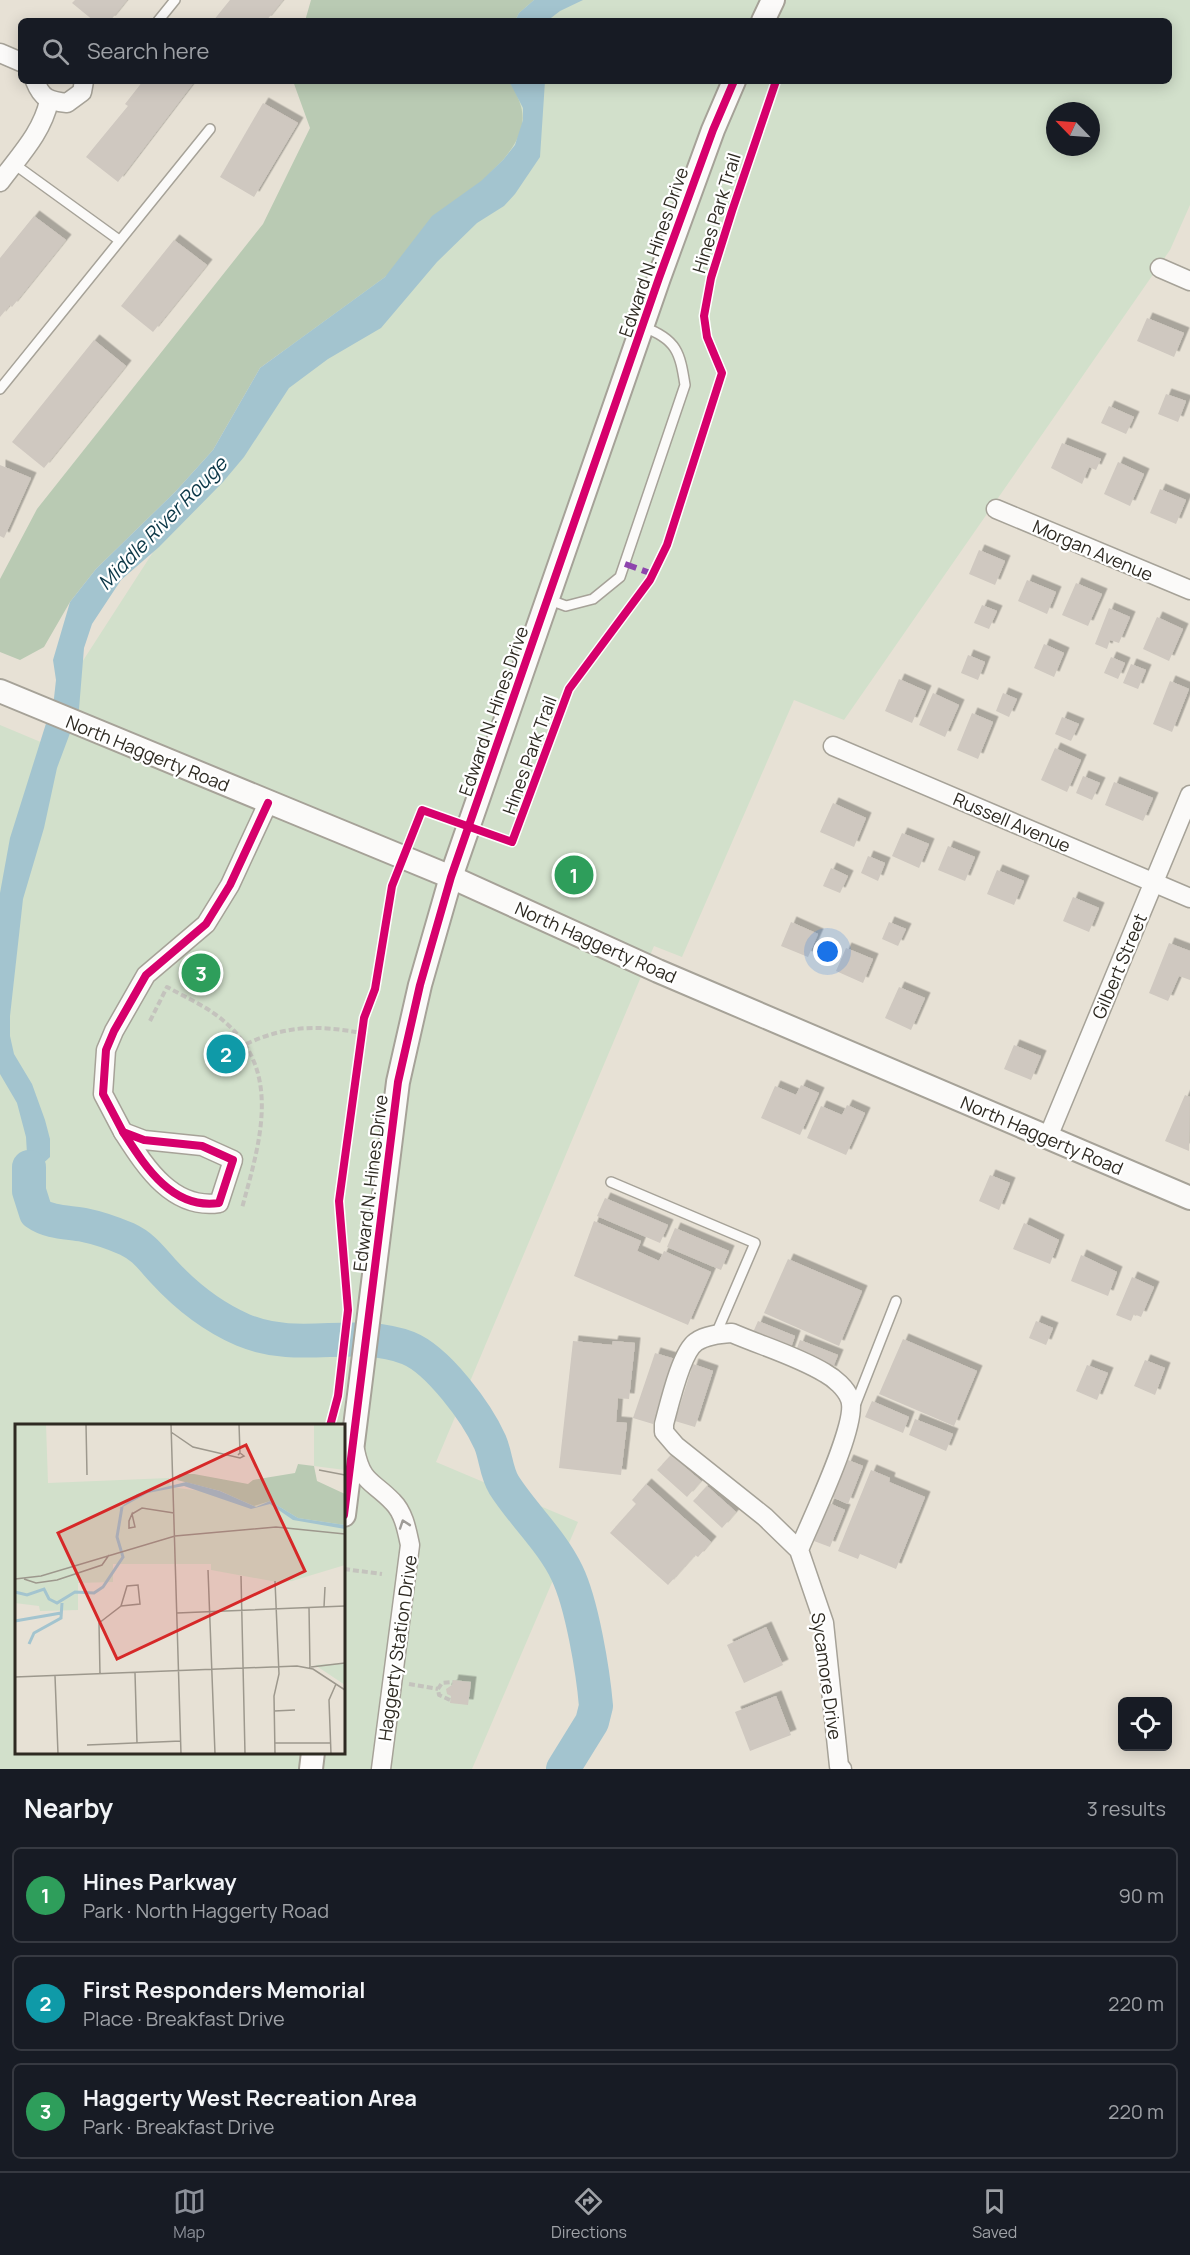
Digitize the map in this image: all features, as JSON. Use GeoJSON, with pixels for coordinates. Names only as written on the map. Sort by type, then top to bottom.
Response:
{"type":"FeatureCollection","features":[{"type":"Feature","properties":{"kind":"street"},"geometry":{"type":"LineString","coordinates":[[764,18],[773,0]]}},
{"type":"Feature","properties":{"kind":"street"},"geometry":{"type":"LineString","coordinates":[[0,53],[18,61]]}},
{"type":"Feature","properties":{"kind":"street"},"geometry":{"type":"LineString","coordinates":[[36,84],[40,94],[49,101],[67,102],[82,92],[83,84]]}},
{"type":"Feature","properties":{"kind":"street","name":"Edward N. Hines Drive"},"geometry":{"type":"LineString","coordinates":[[345,1507],[398,1082],[420,985],[452,877],[642,327],[692,186],[733,84]]}},
{"type":"Feature","properties":{"kind":"street"},"geometry":{"type":"LineString","coordinates":[[0,182],[38,133],[45,119],[49,101]]}},
{"type":"Feature","properties":{"kind":"street"},"geometry":{"type":"LineString","coordinates":[[1160,268],[1190,281]]}},
{"type":"Feature","properties":{"kind":"street","name":"Morgan Avenue"},"geometry":{"type":"LineString","coordinates":[[996,509],[1190,590]]}},
{"type":"Feature","properties":{"kind":"street","name":"North Haggerty Road"},"geometry":{"type":"LineString","coordinates":[[0,691],[452,877],[658,971],[1190,1198]]}},
{"type":"Feature","properties":{"kind":"street","name":"Russell Avenue"},"geometry":{"type":"LineString","coordinates":[[833,746],[1190,898]]}},
{"type":"Feature","properties":{"kind":"street","name":"Gilbert Street"},"geometry":{"type":"LineString","coordinates":[[1048,1137],[1190,795]]}},
{"type":"Feature","properties":{"kind":"street"},"geometry":{"type":"LineString","coordinates":[[123,1132],[144,1140],[202,1146],[233,1160],[219,1203],[204,1205],[174,1193],[147,1170],[123,1132],[103,1094],[106,1050],[114,1031],[146,975],[206,924],[231,885],[268,802]]}},
{"type":"Feature","properties":{"kind":"street"},"geometry":{"type":"LineString","coordinates":[[732,1333],[825,1372],[841,1385],[850,1399],[851,1416],[843,1444],[798,1550],[765,1517],[676,1446],[664,1431],[686,1354],[695,1342],[716,1334],[732,1333]]}},
{"type":"Feature","properties":{"kind":"street","name":"Haggerty Station Drive"},"geometry":{"type":"LineString","coordinates":[[353,1439],[359,1471],[374,1487],[394,1502],[405,1522],[410,1545],[381,1769]]}},
{"type":"Feature","properties":{"kind":"street","name":"Sycamore Drive"},"geometry":{"type":"LineString","coordinates":[[798,1550],[824,1623],[839,1766],[842,1769]]}},
{"type":"Feature","properties":{"kind":"street"},"geometry":{"type":"LineString","coordinates":[[311,1769],[313,1754]]}},
{"type":"Feature","properties":{"kind":"lane"},"geometry":{"type":"LineString","coordinates":[[160,18],[175,0]]}},
{"type":"Feature","properties":{"kind":"lane"},"geometry":{"type":"LineString","coordinates":[[0,389],[118,240],[210,129]]}},
{"type":"Feature","properties":{"kind":"lane"},"geometry":{"type":"LineString","coordinates":[[14,164],[118,240]]}},
{"type":"Feature","properties":{"kind":"lane"},"geometry":{"type":"LineString","coordinates":[[548,599],[566,606],[592,598],[620,577],[685,385],[680,353],[657,332],[642,327]]}},
{"type":"Feature","properties":{"kind":"lane"},"geometry":{"type":"LineString","coordinates":[[611,1182],[755,1243],[716,1334]]}},
{"type":"Feature","properties":{"kind":"lane"},"geometry":{"type":"LineString","coordinates":[[851,1416],[896,1301]]}},
{"type":"Feature","properties":{"kind":"path"},"geometry":{"type":"LineString","coordinates":[[150,1021],[167,987],[226,1023],[246,1044],[255,1063],[263,1096],[261,1133],[242,1208]]}},
{"type":"Feature","properties":{"kind":"path"},"geometry":{"type":"LineString","coordinates":[[246,1044],[273,1032],[299,1027],[362,1029],[360,1044]]}},
{"type":"Feature","properties":{"kind":"path"},"geometry":{"type":"LineString","coordinates":[[345,1569],[382,1574]]}},
{"type":"Feature","properties":{"kind":"path"},"geometry":{"type":"LineString","coordinates":[[450,1700],[439,1695],[438,1689],[442,1683],[453,1682]]}},
{"type":"Feature","properties":{"kind":"path"},"geometry":{"type":"LineString","coordinates":[[407,1684],[438,1689]]}},
{"type":"Feature","properties":{"kind":"green space"},"geometry":{"type":"Polygon","coordinates":[[[311,0],[534,0],[516,18],[306,18],[311,0]]]}},
{"type":"Feature","properties":{"kind":"green space"},"geometry":{"type":"Polygon","coordinates":[[[508,0],[1190,0],[1190,205],[1170,250],[844,720],[794,700],[682,957],[654,946],[436,1462],[578,1522],[472,1769],[0,1769],[0,725],[43,743],[66,687],[455,84],[1172,84],[1172,18],[497,18],[508,0]]]}},
{"type":"Feature","properties":{"kind":"green space"},"geometry":{"type":"Polygon","coordinates":[[[294,84],[511,84],[522,112],[521,130],[503,160],[385,277],[260,368],[213,450],[176,491],[96,569],[70,602],[44,647],[20,660],[0,652],[0,579],[37,509],[263,224],[310,128],[294,84]]]}},
{"type":"Feature","properties":{"kind":"water"},"geometry":{"type":"Polygon","coordinates":[[[534,0],[583,0],[551,18],[516,18],[534,0]]]}},
{"type":"Feature","properties":{"kind":"water"},"geometry":{"type":"Polygon","coordinates":[[[511,84],[545,84],[540,157],[515,194],[504,206],[477,223],[437,262],[381,328],[328,359],[289,388],[244,457],[223,482],[159,547],[121,580],[92,624],[84,648],[79,709],[57,768],[44,828],[23,899],[10,1016],[10,1036],[14,1054],[32,1084],[45,1120],[50,1139],[50,1157],[36,1170],[37,1187],[43,1196],[36,1213],[22,1208],[17,1187],[27,1154],[26,1137],[17,1103],[0,1074],[0,893],[10,838],[54,698],[56,680],[53,660],[70,602],[96,569],[176,491],[213,450],[260,368],[385,277],[432,216],[481,181],[503,160],[515,145],[523,120],[523,108],[511,84]]]}},
{"type":"Feature","properties":{"kind":"building"},"geometry":{"type":"Polygon","coordinates":[[[75,0],[127,0],[112,18],[90,18],[72,3],[75,0]]]}},
{"type":"Feature","properties":{"kind":"building"},"geometry":{"type":"Polygon","coordinates":[[[230,0],[283,0],[268,18],[215,18],[230,0]]]}},
{"type":"Feature","properties":{"kind":"building"},"geometry":{"type":"Polygon","coordinates":[[[141,84],[193,84],[118,182],[86,157],[128,106],[125,104],[141,84]]]}},
{"type":"Feature","properties":{"kind":"building"},"geometry":{"type":"Polygon","coordinates":[[[263,103],[298,123],[254,197],[220,177],[263,103]]]}},
{"type":"Feature","properties":{"kind":"building"},"geometry":{"type":"Polygon","coordinates":[[[34,216],[66,240],[12,307],[10,305],[0,317],[0,258],[34,216]]]}},
{"type":"Feature","properties":{"kind":"building"},"geometry":{"type":"Polygon","coordinates":[[[174,240],[207,265],[153,332],[121,306],[174,240]]]}},
{"type":"Feature","properties":{"kind":"building"},"geometry":{"type":"Polygon","coordinates":[[[1147,318],[1184,333],[1174,357],[1137,341],[1147,318]]]}},
{"type":"Feature","properties":{"kind":"building"},"geometry":{"type":"Polygon","coordinates":[[[94,340],[126,366],[44,468],[12,442],[94,340]]]}},
{"type":"Feature","properties":{"kind":"building"},"geometry":{"type":"Polygon","coordinates":[[[1166,394],[1186,401],[1178,422],[1158,414],[1166,394]]]}},
{"type":"Feature","properties":{"kind":"building"},"geometry":{"type":"Polygon","coordinates":[[[1109,406],[1134,417],[1126,434],[1101,423],[1109,406]]]}},
{"type":"Feature","properties":{"kind":"building"},"geometry":{"type":"Polygon","coordinates":[[[1062,443],[1101,459],[1096,470],[1089,467],[1082,484],[1051,468],[1062,443]]]}},
{"type":"Feature","properties":{"kind":"building"},"geometry":{"type":"Polygon","coordinates":[[[1118,462],[1144,474],[1130,506],[1104,494],[1118,462]]]}},
{"type":"Feature","properties":{"kind":"building"},"geometry":{"type":"Polygon","coordinates":[[[0,465],[31,478],[4,538],[0,536],[0,465]]]}},
{"type":"Feature","properties":{"kind":"building"},"geometry":{"type":"Polygon","coordinates":[[[1160,489],[1186,500],[1176,524],[1150,513],[1160,489]]]}},
{"type":"Feature","properties":{"kind":"building"},"geometry":{"type":"Polygon","coordinates":[[[979,550],[1005,561],[995,585],[969,574],[979,550]]]}},
{"type":"Feature","properties":{"kind":"building"},"geometry":{"type":"Polygon","coordinates":[[[1027,580],[1056,592],[1047,614],[1018,601],[1027,580]]]}},
{"type":"Feature","properties":{"kind":"building"},"geometry":{"type":"Polygon","coordinates":[[[1076,583],[1102,594],[1088,626],[1062,615],[1076,583]]]}},
{"type":"Feature","properties":{"kind":"building"},"geometry":{"type":"Polygon","coordinates":[[[982,605],[997,611],[989,629],[974,623],[982,605]]]}},
{"type":"Feature","properties":{"kind":"building"},"geometry":{"type":"Polygon","coordinates":[[[1109,608],[1130,617],[1119,643],[1110,640],[1107,649],[1095,644],[1109,608]]]}},
{"type":"Feature","properties":{"kind":"building"},"geometry":{"type":"Polygon","coordinates":[[[1157,617],[1183,629],[1169,661],[1143,649],[1157,617]]]}},
{"type":"Feature","properties":{"kind":"building"},"geometry":{"type":"Polygon","coordinates":[[[1044,644],[1064,653],[1054,677],[1034,668],[1044,644]]]}},
{"type":"Feature","properties":{"kind":"building"},"geometry":{"type":"Polygon","coordinates":[[[968,655],[985,662],[978,680],[961,673],[968,655]]]}},
{"type":"Feature","properties":{"kind":"building"},"geometry":{"type":"Polygon","coordinates":[[[1111,657],[1125,663],[1118,679],[1104,673],[1111,657]]]}},
{"type":"Feature","properties":{"kind":"building"},"geometry":{"type":"Polygon","coordinates":[[[1131,664],[1146,670],[1138,689],[1123,683],[1131,664]]]}},
{"type":"Feature","properties":{"kind":"building"},"geometry":{"type":"Polygon","coordinates":[[[899,679],[926,691],[912,723],[885,711],[899,679]]]}},
{"type":"Feature","properties":{"kind":"building"},"geometry":{"type":"Polygon","coordinates":[[[1170,681],[1189,689],[1172,732],[1153,724],[1170,681]]]}},
{"type":"Feature","properties":{"kind":"building"},"geometry":{"type":"Polygon","coordinates":[[[933,693],[959,705],[945,737],[919,725],[933,693]]]}},
{"type":"Feature","properties":{"kind":"building"},"geometry":{"type":"Polygon","coordinates":[[[1003,693],[1017,699],[1009,717],[996,711],[1003,693]]]}},
{"type":"Feature","properties":{"kind":"building"},"geometry":{"type":"Polygon","coordinates":[[[972,713],[993,722],[978,759],[957,750],[972,713]]]}},
{"type":"Feature","properties":{"kind":"building"},"geometry":{"type":"Polygon","coordinates":[[[1062,717],[1079,724],[1071,741],[1055,734],[1062,717]]]}},
{"type":"Feature","properties":{"kind":"building"},"geometry":{"type":"Polygon","coordinates":[[[1055,748],[1081,760],[1067,792],[1041,780],[1055,748]]]}},
{"type":"Feature","properties":{"kind":"building"},"geometry":{"type":"Polygon","coordinates":[[[1083,776],[1100,783],[1092,800],[1076,793],[1083,776]]]}},
{"type":"Feature","properties":{"kind":"building"},"geometry":{"type":"Polygon","coordinates":[[[1114,782],[1153,798],[1143,821],[1105,805],[1114,782]]]}},
{"type":"Feature","properties":{"kind":"building"},"geometry":{"type":"Polygon","coordinates":[[[833,803],[866,818],[854,847],[820,832],[833,803]]]}},
{"type":"Feature","properties":{"kind":"building"},"geometry":{"type":"Polygon","coordinates":[[[902,833],[929,844],[919,868],[892,856],[902,833]]]}},
{"type":"Feature","properties":{"kind":"building"},"geometry":{"type":"Polygon","coordinates":[[[948,846],[975,857],[965,881],[938,870],[948,846]]]}},
{"type":"Feature","properties":{"kind":"building"},"geometry":{"type":"Polygon","coordinates":[[[868,856],[885,863],[878,881],[861,873],[868,856]]]}},
{"type":"Feature","properties":{"kind":"building"},"geometry":{"type":"Polygon","coordinates":[[[831,868],[848,876],[840,893],[823,886],[831,868]]]}},
{"type":"Feature","properties":{"kind":"building"},"geometry":{"type":"Polygon","coordinates":[[[997,870],[1024,881],[1014,905],[987,894],[997,870]]]}},
{"type":"Feature","properties":{"kind":"building"},"geometry":{"type":"Polygon","coordinates":[[[1073,897],[1099,908],[1089,932],[1063,921],[1073,897]]]}},
{"type":"Feature","properties":{"kind":"building"},"geometry":{"type":"Polygon","coordinates":[[[791,922],[818,934],[808,957],[781,946],[791,922]]]}},
{"type":"Feature","properties":{"kind":"building"},"geometry":{"type":"Polygon","coordinates":[[[889,922],[906,929],[898,946],[882,939],[889,922]]]}},
{"type":"Feature","properties":{"kind":"building"},"geometry":{"type":"Polygon","coordinates":[[[1169,943],[1190,951],[1190,980],[1179,976],[1168,1001],[1149,993],[1169,943]]]}},
{"type":"Feature","properties":{"kind":"building"},"geometry":{"type":"Polygon","coordinates":[[[846,948],[873,959],[863,983],[836,971],[846,948]]]}},
{"type":"Feature","properties":{"kind":"building"},"geometry":{"type":"Polygon","coordinates":[[[899,987],[925,998],[911,1030],[885,1018],[899,987]]]}},
{"type":"Feature","properties":{"kind":"building"},"geometry":{"type":"Polygon","coordinates":[[[1014,1045],[1041,1056],[1031,1080],[1004,1069],[1014,1045]]]}},
{"type":"Feature","properties":{"kind":"building"},"geometry":{"type":"Polygon","coordinates":[[[801,1085],[819,1093],[800,1135],[761,1118],[775,1086],[796,1095],[801,1085]]]}},
{"type":"Feature","properties":{"kind":"building"},"geometry":{"type":"Polygon","coordinates":[[[1185,1095],[1190,1097],[1189,1151],[1165,1141],[1185,1095]]]}},
{"type":"Feature","properties":{"kind":"building"},"geometry":{"type":"Polygon","coordinates":[[[847,1105],[865,1113],[846,1155],[807,1138],[821,1106],[842,1115],[847,1105]]]}},
{"type":"Feature","properties":{"kind":"building"},"geometry":{"type":"Polygon","coordinates":[[[990,1175],[1010,1183],[999,1210],[979,1201],[990,1175]]]}},
{"type":"Feature","properties":{"kind":"building"},"geometry":{"type":"Polygon","coordinates":[[[605,1198],[668,1225],[660,1243],[597,1216],[605,1198]]]}},
{"type":"Feature","properties":{"kind":"building"},"geometry":{"type":"Polygon","coordinates":[[[594,1221],[641,1241],[637,1251],[659,1261],[664,1251],[711,1272],[688,1325],[574,1276],[594,1221]]]}},
{"type":"Feature","properties":{"kind":"building"},"geometry":{"type":"Polygon","coordinates":[[[1024,1223],[1059,1240],[1050,1264],[1013,1249],[1024,1223]]]}},
{"type":"Feature","properties":{"kind":"building"},"geometry":{"type":"Polygon","coordinates":[[[675,1228],[729,1251],[721,1270],[667,1247],[675,1228]]]}},
{"type":"Feature","properties":{"kind":"building"},"geometry":{"type":"Polygon","coordinates":[[[1081,1255],[1117,1272],[1108,1296],[1071,1281],[1081,1255]]]}},
{"type":"Feature","properties":{"kind":"building"},"geometry":{"type":"Polygon","coordinates":[[[788,1259],[862,1291],[839,1346],[764,1313],[788,1259]]]}},
{"type":"Feature","properties":{"kind":"building"},"geometry":{"type":"Polygon","coordinates":[[[1132,1277],[1154,1287],[1141,1317],[1134,1314],[1131,1321],[1116,1315],[1132,1277]]]}},
{"type":"Feature","properties":{"kind":"building"},"geometry":{"type":"Polygon","coordinates":[[[758,1321],[795,1336],[789,1353],[751,1337],[758,1321]]]}},
{"type":"Feature","properties":{"kind":"building"},"geometry":{"type":"Polygon","coordinates":[[[1036,1321],[1053,1328],[1046,1345],[1029,1338],[1036,1321]]]}},
{"type":"Feature","properties":{"kind":"building"},"geometry":{"type":"Polygon","coordinates":[[[903,1339],[977,1371],[954,1426],[879,1394],[903,1339]]]}},
{"type":"Feature","properties":{"kind":"building"},"geometry":{"type":"Polygon","coordinates":[[[800,1340],[838,1355],[831,1372],[794,1356],[800,1340]]]}},
{"type":"Feature","properties":{"kind":"building"},"geometry":{"type":"Polygon","coordinates":[[[573,1341],[612,1345],[613,1341],[635,1343],[629,1399],[618,1398],[616,1422],[627,1423],[621,1475],[559,1468],[573,1341]]]}},
{"type":"Feature","properties":{"kind":"building"},"geometry":{"type":"Polygon","coordinates":[[[655,1353],[675,1359],[653,1424],[633,1418],[655,1353]]]}},
{"type":"Feature","properties":{"kind":"building"},"geometry":{"type":"Polygon","coordinates":[[[1145,1360],[1165,1368],[1155,1395],[1134,1386],[1145,1360]]]}},
{"type":"Feature","properties":{"kind":"building"},"geometry":{"type":"Polygon","coordinates":[[[693,1364],[713,1371],[695,1427],[675,1421],[693,1364]]]}},
{"type":"Feature","properties":{"kind":"building"},"geometry":{"type":"Polygon","coordinates":[[[1087,1365],[1108,1373],[1097,1400],[1076,1391],[1087,1365]]]}},
{"type":"Feature","properties":{"kind":"building"},"geometry":{"type":"Polygon","coordinates":[[[872,1401],[909,1417],[903,1433],[865,1417],[872,1401]]]}},
{"type":"Feature","properties":{"kind":"building"},"geometry":{"type":"Polygon","coordinates":[[[915,1419],[953,1434],[946,1451],[909,1435],[915,1419]]]}},
{"type":"Feature","properties":{"kind":"building"},"geometry":{"type":"Polygon","coordinates":[[[671,1455],[701,1481],[687,1497],[657,1470],[671,1455]]]}},
{"type":"Feature","properties":{"kind":"building"},"geometry":{"type":"Polygon","coordinates":[[[848,1460],[863,1466],[848,1504],[832,1497],[848,1460]]]}},
{"type":"Feature","properties":{"kind":"building"},"geometry":{"type":"Polygon","coordinates":[[[871,1470],[890,1478],[889,1482],[925,1497],[896,1569],[860,1554],[858,1559],[838,1551],[871,1470]]]}},
{"type":"Feature","properties":{"kind":"building"},"geometry":{"type":"Polygon","coordinates":[[[646,1484],[711,1542],[698,1557],[695,1555],[668,1585],[610,1533],[636,1504],[632,1500],[646,1484]]]}},
{"type":"Feature","properties":{"kind":"building"},"geometry":{"type":"Polygon","coordinates":[[[707,1486],[736,1512],[722,1528],[693,1501],[707,1486]]]}},
{"type":"Feature","properties":{"kind":"building"},"geometry":{"type":"Polygon","coordinates":[[[829,1503],[845,1510],[830,1547],[814,1541],[829,1503]]]}},
{"type":"Feature","properties":{"kind":"building"},"geometry":{"type":"Polygon","coordinates":[[[766,1627],[783,1665],[744,1683],[727,1645],[766,1627]]]}},
{"type":"Feature","properties":{"kind":"building"},"geometry":{"type":"Polygon","coordinates":[[[453,1680],[471,1682],[468,1705],[450,1703],[451,1696],[447,1694],[446,1689],[452,1685],[453,1680]]]}},
{"type":"Feature","properties":{"kind":"building"},"geometry":{"type":"Polygon","coordinates":[[[776,1696],[791,1735],[750,1751],[735,1712],[776,1696]]]}},
{"type":"Feature","properties":{"kind":"waterway","name":"Middle River Rouge"},"geometry":{"type":"LineString","coordinates":[[29,1167],[29,1191],[36,1213],[53,1220],[101,1229],[133,1242],[147,1253],[190,1297],[232,1325],[264,1337],[286,1340],[347,1339],[387,1342],[420,1354],[444,1375],[484,1430],[504,1485],[561,1561],[577,1602],[589,1657],[596,1706],[592,1722],[563,1769]]}},
{"type":"Feature","properties":{"kind":"marked path"},"geometry":{"type":"LineString","coordinates":[[625,564],[653,574]]}},
{"type":"Feature","properties":{"kind":"cycle path"},"geometry":{"type":"LineString","coordinates":[[345,1507],[398,1082],[420,985],[451,877],[659,278],[713,130],[733,84]]}},
{"type":"Feature","properties":{"kind":"cycle path","name":"Hines Park Trail"},"geometry":{"type":"LineString","coordinates":[[331,1424],[338,1396],[348,1310],[339,1201],[364,1018],[375,989],[392,886],[422,810],[512,842],[569,689],[650,580],[667,545],[722,373],[707,337],[704,316],[711,278],[775,84]]}},
{"type":"Feature","properties":{"kind":"cycle path"},"geometry":{"type":"LineString","coordinates":[[123,1132],[103,1094],[106,1050],[114,1031],[146,975],[206,924],[230,885],[268,803]]}},
{"type":"Feature","properties":{"kind":"cycle path"},"geometry":{"type":"LineString","coordinates":[[123,1132],[144,1140],[202,1146],[233,1160],[219,1203],[187,1200],[174,1193],[151,1171],[123,1132]]}},
{"type":"Feature","properties":{"kind":"place","name":"Hines Parkway"},"geometry":{"type":"Point","coordinates":[574,875]}},
{"type":"Feature","properties":{"kind":"place","name":"Haggerty West Recreation Area"},"geometry":{"type":"Point","coordinates":[201,973]}},
{"type":"Feature","properties":{"kind":"place","name":"First Responders Memorial"},"geometry":{"type":"Point","coordinates":[226,1054]}}]}
